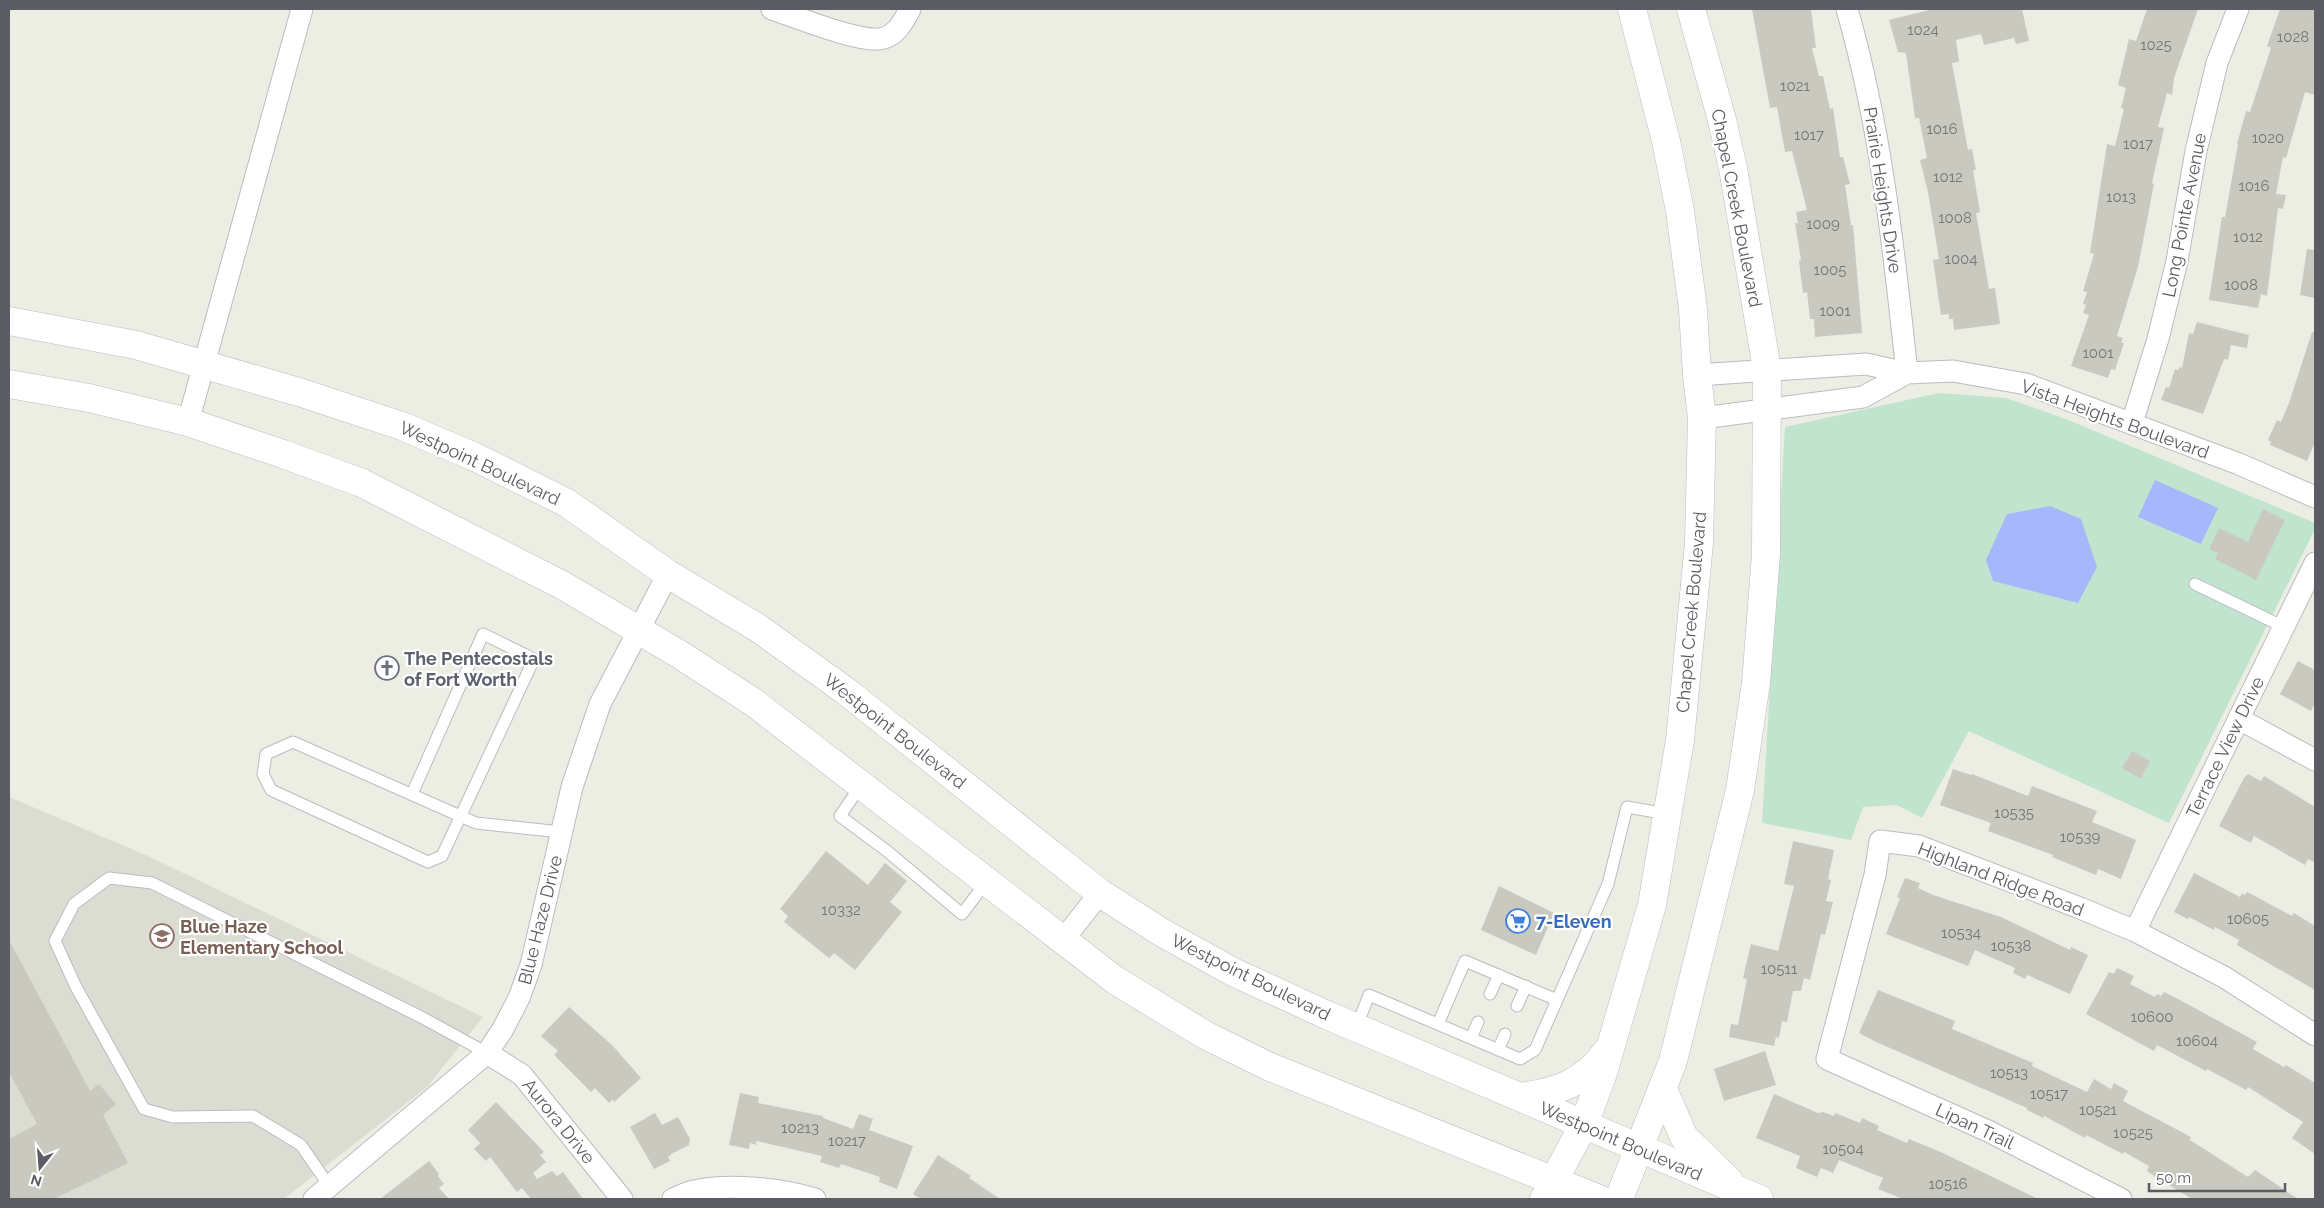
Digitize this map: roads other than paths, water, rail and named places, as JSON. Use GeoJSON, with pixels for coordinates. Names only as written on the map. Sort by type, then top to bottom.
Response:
{"type":"FeatureCollection","features":[{"type":"Feature","properties":{"kind":"main road","name":"Chapel Creek Boulevard"},"geometry":{"type":"LineString","coordinates":[[1549,1190],[1584,1124],[1611,1045],[1652,905],[1669,814],[1680,740],[1699,543],[1702,418],[1693,309],[1680,211],[1666,141],[1632,9]]}},
{"type":"Feature","properties":{"kind":"main road","name":"Chapel Creek Boulevard"},"geometry":{"type":"LineString","coordinates":[[1619,1199],[1638,1147],[1664,1088],[1673,1060],[1687,997],[1707,930],[1737,799],[1756,683],[1766,554],[1767,369],[1733,168],[1722,120],[1691,9]]}},
{"type":"Feature","properties":{"kind":"main road","name":"Westpoint Boulevard"},"geometry":{"type":"LineString","coordinates":[[9,321],[136,345],[302,393],[402,426],[475,457],[567,503],[668,574],[758,628],[847,692],[1100,893],[1161,932],[1233,972],[1356,1028],[1748,1195]]}},
{"type":"Feature","properties":{"kind":"main road"},"geometry":{"type":"LineString","coordinates":[[9,384],[89,398],[188,422],[362,483],[562,584],[753,702],[1115,980],[1205,1035],[1270,1066],[1549,1190],[1599,1199]]}},
{"type":"Feature","properties":{"kind":"main road"},"geometry":{"type":"LineString","coordinates":[[1520,1098],[1548,1093],[1573,1083],[1596,1066],[1611,1045]]}},
{"type":"Feature","properties":{"kind":"main road"},"geometry":{"type":"LineString","coordinates":[[1664,1088],[1684,1137],[1748,1195]]}},
{"type":"Feature","properties":{"kind":"street"},"geometry":{"type":"LineString","coordinates":[[188,422],[302,9]]}},
{"type":"Feature","properties":{"kind":"street"},"geometry":{"type":"LineString","coordinates":[[772,9],[860,38],[880,40],[900,28],[910,9]]}},
{"type":"Feature","properties":{"kind":"street","name":"Prairie Heights Drive"},"geometry":{"type":"LineString","coordinates":[[1847,9],[1859,50],[1886,185],[1907,373]]}},
{"type":"Feature","properties":{"kind":"street","name":"Long Pointe Avenue"},"geometry":{"type":"LineString","coordinates":[[2132,422],[2158,339],[2175,270],[2196,151],[2217,63],[2238,9]]}},
{"type":"Feature","properties":{"kind":"street","name":"Vista Heights Boulevard"},"geometry":{"type":"LineString","coordinates":[[1697,375],[1866,364],[1907,373],[1953,371],[2026,384],[2132,422],[2239,464],[2315,497]]}},
{"type":"Feature","properties":{"kind":"street","name":"Vista Heights Boulevard"},"geometry":{"type":"LineString","coordinates":[[1702,418],[1863,397],[1907,373]]}},
{"type":"Feature","properties":{"kind":"street","name":"Terrace View Drive"},"geometry":{"type":"LineString","coordinates":[[2135,931],[2315,563]]}},
{"type":"Feature","properties":{"kind":"street","name":"Blue Haze Drive"},"geometry":{"type":"LineString","coordinates":[[327,1195],[487,1053],[503,1029],[522,990],[531,965],[572,787],[600,704],[668,574]]}},
{"type":"Feature","properties":{"kind":"street"},"geometry":{"type":"LineString","coordinates":[[2239,719],[2315,760]]}},
{"type":"Feature","properties":{"kind":"street","name":"Highland Ridge Road"},"geometry":{"type":"LineString","coordinates":[[1827,1059],[1875,875],[1880,841],[1919,846],[2135,931],[2224,977],[2315,1035]]}},
{"type":"Feature","properties":{"kind":"street"},"geometry":{"type":"LineString","coordinates":[[1063,940],[1100,893]]}},
{"type":"Feature","properties":{"kind":"street","name":"Aurora Drive"},"geometry":{"type":"LineString","coordinates":[[487,1053],[522,1075],[622,1199]]}},
{"type":"Feature","properties":{"kind":"street","name":"Lipan Trail"},"geometry":{"type":"LineString","coordinates":[[1827,1059],[1988,1131],[2121,1199]]}},
{"type":"Feature","properties":{"kind":"street"},"geometry":{"type":"LineString","coordinates":[[673,1199],[693,1191],[735,1188],[799,1194],[815,1199]]}},
{"type":"Feature","properties":{"kind":"lane"},"geometry":{"type":"LineString","coordinates":[[2195,584],[2284,627]]}},
{"type":"Feature","properties":{"kind":"lane"},"geometry":{"type":"LineString","coordinates":[[412,794],[483,634],[534,660],[462,817],[442,856],[428,862],[271,790],[263,774],[266,754],[294,742],[412,794],[462,817],[476,823],[562,832]]}},
{"type":"Feature","properties":{"kind":"lane"},"geometry":{"type":"LineString","coordinates":[[861,785],[840,816],[887,851],[962,914],[987,881]]}},
{"type":"Feature","properties":{"kind":"lane"},"geometry":{"type":"LineString","coordinates":[[1356,1028],[1369,995],[1520,1059],[1535,1050],[1608,884],[1627,807],[1669,814]]}},
{"type":"Feature","properties":{"kind":"lane"},"geometry":{"type":"LineString","coordinates":[[327,1195],[301,1145],[253,1116],[173,1117],[144,1110],[76,987],[55,941],[74,904],[109,878],[152,883],[422,1017],[487,1053]]}},
{"type":"Feature","properties":{"kind":"lane"},"geometry":{"type":"LineString","coordinates":[[1438,1024],[1465,961],[1557,1000]]}},
{"type":"Feature","properties":{"kind":"lane"},"geometry":{"type":"LineString","coordinates":[[1490,994],[1498,975]]}},
{"type":"Feature","properties":{"kind":"lane"},"geometry":{"type":"LineString","coordinates":[[1517,1006],[1526,986]]}},
{"type":"Feature","properties":{"kind":"lane"},"geometry":{"type":"LineString","coordinates":[[1471,1038],[1478,1022]]}},
{"type":"Feature","properties":{"kind":"lane"},"geometry":{"type":"LineString","coordinates":[[1498,1050],[1505,1034]]}},
{"type":"Feature","properties":{"kind":"water"},"geometry":{"type":"Polygon","coordinates":[[[2155,480],[2218,508],[2201,544],[2138,517],[2155,480]]]}},
{"type":"Feature","properties":{"kind":"water"},"geometry":{"type":"Polygon","coordinates":[[[2050,506],[2081,519],[2097,567],[2078,603],[1993,581],[1986,560],[2007,514],[2050,506]]]}},
{"type":"Feature","properties":{"kind":"place","name":"The Pentecostals of Fort Worth"},"geometry":{"type":"Point","coordinates":[387,668]}},
{"type":"Feature","properties":{"kind":"place","name":"7-Eleven"},"geometry":{"type":"Point","coordinates":[1518,921]}},
{"type":"Feature","properties":{"kind":"place","name":"Blue Haze Elementary School"},"geometry":{"type":"Point","coordinates":[162,936]}}]}
